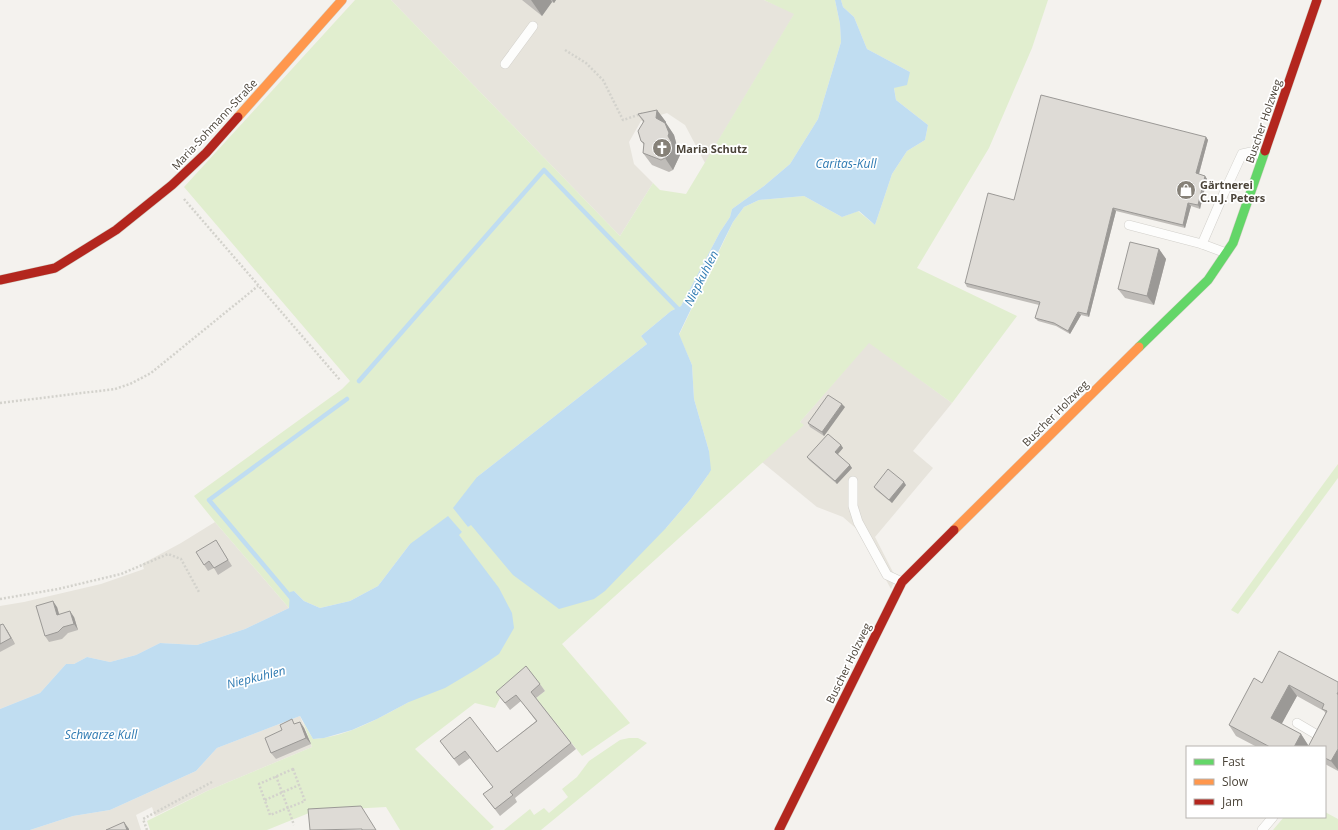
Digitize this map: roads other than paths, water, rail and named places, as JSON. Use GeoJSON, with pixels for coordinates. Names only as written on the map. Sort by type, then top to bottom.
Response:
{"type":"FeatureCollection","features":[{"type":"Feature","properties":{"kind":"street","name":"Maria-Sohmann-Straße"},"geometry":{"type":"LineString","coordinates":[[0,280],[18,278],[55,268],[116,230],[172,185],[206,153],[342,0]]}},
{"type":"Feature","properties":{"kind":"street","name":"Buscher Holzweg"},"geometry":{"type":"LineString","coordinates":[[779,830],[902,582],[1071,413],[1208,280],[1233,243],[1317,0]]}},
{"type":"Feature","properties":{"kind":"lane"},"geometry":{"type":"LineString","coordinates":[[505,64],[533,26]]}},
{"type":"Feature","properties":{"kind":"lane"},"geometry":{"type":"LineString","coordinates":[[1202,244],[1242,154],[1248,151],[1263,156]]}},
{"type":"Feature","properties":{"kind":"lane"},"geometry":{"type":"LineString","coordinates":[[1129,225],[1202,244],[1226,253]]}},
{"type":"Feature","properties":{"kind":"lane"},"geometry":{"type":"LineString","coordinates":[[853,481],[853,506],[858,522],[887,575],[902,582]]}},
{"type":"Feature","properties":{"kind":"lane"},"geometry":{"type":"LineString","coordinates":[[1297,723],[1319,736],[1314,746]]}},
{"type":"Feature","properties":{"kind":"lane"},"geometry":{"type":"LineString","coordinates":[[1262,830],[1271,818]]}},
{"type":"Feature","properties":{"kind":"water"},"geometry":{"type":"Polygon","coordinates":[[[835,0],[841,0],[843,7],[854,17],[867,49],[910,72],[907,85],[894,88],[896,100],[928,125],[925,140],[907,151],[892,174],[875,225],[859,211],[842,217],[804,196],[759,200],[744,207],[733,222],[679,334],[692,365],[694,399],[709,451],[711,470],[690,500],[666,528],[605,591],[594,599],[559,609],[513,575],[471,525],[468,527],[453,508],[477,477],[647,344],[641,336],[671,311],[681,306],[720,232],[730,217],[732,209],[764,186],[790,164],[818,119],[841,42],[840,24],[835,0]]]}},
{"type":"Feature","properties":{"kind":"water","name":"Schwarze Kull"},"geometry":{"type":"Polygon","coordinates":[[[448,516],[462,532],[459,535],[499,588],[512,613],[514,628],[499,654],[445,688],[409,702],[352,730],[324,738],[313,739],[300,716],[217,748],[196,771],[110,810],[73,816],[30,830],[0,830],[0,709],[40,693],[66,664],[74,664],[87,657],[110,662],[136,655],[160,643],[197,645],[245,629],[289,608],[290,592],[294,591],[304,601],[320,608],[350,601],[378,586],[410,544],[448,516]]]}},
{"type":"Feature","properties":{"kind":"waterway"},"geometry":{"type":"LineString","coordinates":[[359,381],[544,170],[681,312]]}},
{"type":"Feature","properties":{"kind":"waterway"},"geometry":{"type":"LineString","coordinates":[[293,600],[209,500],[347,399]]}},
{"type":"Feature","properties":{"kind":"place","name":"Maria Schutz"},"geometry":{"type":"Point","coordinates":[662,148]}},
{"type":"Feature","properties":{"kind":"place","name":"Gärtnerei C.u.J. Peters"},"geometry":{"type":"Point","coordinates":[1186,190]}},
{"type":"Feature","properties":{"kind":"water label","name":"Caritas-Kull"},"geometry":{"type":"Point","coordinates":[846,163]}},
{"type":"Feature","properties":{"kind":"water label","name":"Niepkuhlen"},"geometry":{"type":"Point","coordinates":[701,278]}},
{"type":"Feature","properties":{"kind":"water label","name":"Niepkuhlen"},"geometry":{"type":"Point","coordinates":[256,677]}}]}
